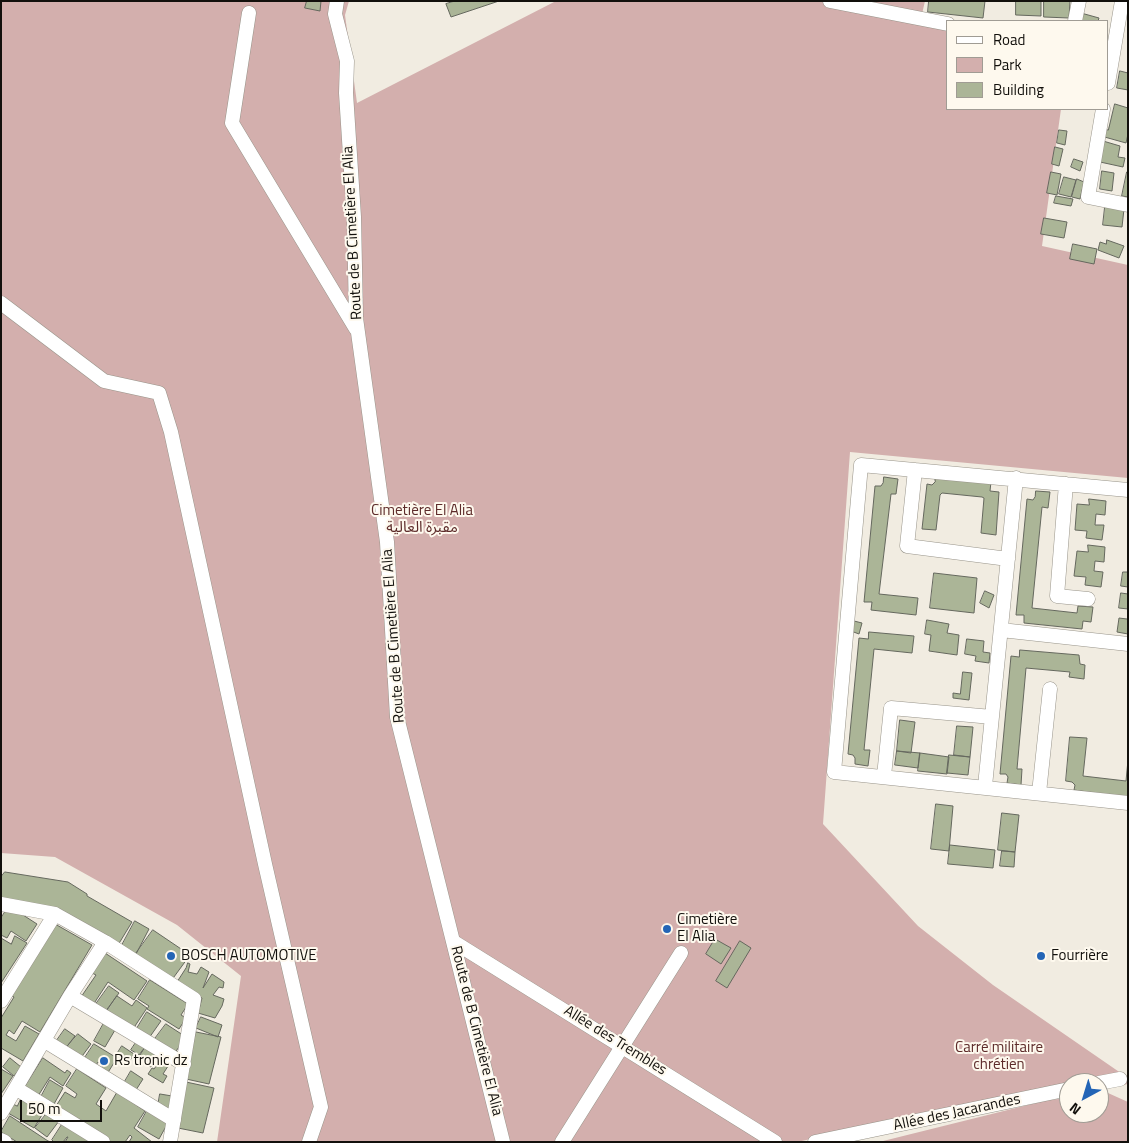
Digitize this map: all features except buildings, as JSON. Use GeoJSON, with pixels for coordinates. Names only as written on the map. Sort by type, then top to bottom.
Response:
{"type":"FeatureCollection","features":[{"type":"Feature","properties":{"kind":"street","name":"Route de B Cimetière El Alia"},"geometry":{"type":"LineString","coordinates":[[338,1],[335,14],[347,61],[346,93],[354,217],[356,318],[387,542],[397,717],[503,1142]]}},
{"type":"Feature","properties":{"kind":"street"},"geometry":{"type":"LineString","coordinates":[[830,1],[946,24]]}},
{"type":"Feature","properties":{"kind":"street"},"geometry":{"type":"LineString","coordinates":[[1075,20],[1079,1]]}},
{"type":"Feature","properties":{"kind":"street"},"geometry":{"type":"LineString","coordinates":[[1109,77],[1122,1]]}},
{"type":"Feature","properties":{"kind":"street"},"geometry":{"type":"LineString","coordinates":[[249,13],[232,123],[358,333]]}},
{"type":"Feature","properties":{"kind":"street"},"geometry":{"type":"LineString","coordinates":[[1103,110],[1088,197],[1128,205]]}},
{"type":"Feature","properties":{"kind":"street"},"geometry":{"type":"LineString","coordinates":[[1,303],[104,381],[159,394],[171,432],[265,864],[321,1107],[309,1142]]}},
{"type":"Feature","properties":{"kind":"street"},"geometry":{"type":"LineString","coordinates":[[1128,490],[1016,478],[861,465],[834,772],[985,786],[1128,803]]}},
{"type":"Feature","properties":{"kind":"street"},"geometry":{"type":"LineString","coordinates":[[915,470],[907,546],[1008,559]]}},
{"type":"Feature","properties":{"kind":"street"},"geometry":{"type":"LineString","coordinates":[[985,786],[1016,478]]}},
{"type":"Feature","properties":{"kind":"street"},"geometry":{"type":"LineString","coordinates":[[1066,484],[1057,596],[1088,599]]}},
{"type":"Feature","properties":{"kind":"street"},"geometry":{"type":"LineString","coordinates":[[1001,630],[1128,644]]}},
{"type":"Feature","properties":{"kind":"street"},"geometry":{"type":"LineString","coordinates":[[1039,793],[1050,688]]}},
{"type":"Feature","properties":{"kind":"street"},"geometry":{"type":"LineString","coordinates":[[884,776],[891,708],[992,717]]}},
{"type":"Feature","properties":{"kind":"street"},"geometry":{"type":"LineString","coordinates":[[1,904],[55,914],[105,942],[194,999],[170,1142]]}},
{"type":"Feature","properties":{"kind":"street"},"geometry":{"type":"LineString","coordinates":[[1,1001],[55,914]]}},
{"type":"Feature","properties":{"kind":"street"},"geometry":{"type":"LineString","coordinates":[[1,1113],[70,996],[105,942]]}},
{"type":"Feature","properties":{"kind":"street","name":"Allée des Trembles"},"geometry":{"type":"LineString","coordinates":[[454,942],[775,1142]]}},
{"type":"Feature","properties":{"kind":"street"},"geometry":{"type":"LineString","coordinates":[[562,1142],[681,953]]}},
{"type":"Feature","properties":{"kind":"street"},"geometry":{"type":"LineString","coordinates":[[70,996],[184,1064]]}},
{"type":"Feature","properties":{"kind":"street"},"geometry":{"type":"LineString","coordinates":[[45,1041],[174,1120]]}},
{"type":"Feature","properties":{"kind":"street"},"geometry":{"type":"LineString","coordinates":[[1109,1081],[1120,1079]]}},
{"type":"Feature","properties":{"kind":"street"},"geometry":{"type":"LineString","coordinates":[[17,1088],[103,1142]]}},
{"type":"Feature","properties":{"kind":"street","name":"Allée des Jacarandes"},"geometry":{"type":"LineString","coordinates":[[815,1142],[1059,1091]]}},
{"type":"Feature","properties":{"kind":"street"},"geometry":{"type":"LineString","coordinates":[[1,1140],[5,1142]]}},
{"type":"Feature","properties":{"kind":"green space","name":"Cimetière El Alia مقبرة العالية"},"geometry":{"type":"Polygon","coordinates":[[[1,1],[349,1],[345,15],[357,103],[556,1],[845,1],[946,23],[946,110],[1061,110],[1042,246],[1128,265],[1128,478],[850,452],[823,824],[918,926],[993,985],[1128,1078],[1128,1084],[1109,1086],[1109,1073],[1059,1073],[1059,1085],[797,1142],[217,1142],[241,976],[177,925],[55,857],[1,853],[1,1]]]}},
{"type":"Feature","properties":{"kind":"green space"},"geometry":{"type":"Polygon","coordinates":[[[864,1],[925,1],[922,14],[864,1]]]}},
{"type":"Feature","properties":{"kind":"green space"},"geometry":{"type":"Polygon","coordinates":[[[1109,1093],[1128,1102],[1128,1142],[879,1142],[1048,1100],[1059,1099],[1059,1123],[1109,1123],[1109,1093]]]}},
{"type":"Feature","properties":{"kind":"place","name":"Cimetière El Alia"},"geometry":{"type":"Point","coordinates":[667,929]}},
{"type":"Feature","properties":{"kind":"place","name":"BOSCH AUTOMOTIVE"},"geometry":{"type":"Point","coordinates":[171,956]}},
{"type":"Feature","properties":{"kind":"place","name":"Fourrière"},"geometry":{"type":"Point","coordinates":[1041,956]}},
{"type":"Feature","properties":{"kind":"place","name":"Rs tronic dz"},"geometry":{"type":"Point","coordinates":[104,1061]}},
{"type":"Feature","properties":{"kind":"park label","name":"Carré militaire chrétien"},"geometry":{"type":"Point","coordinates":[999,1056]}}]}
